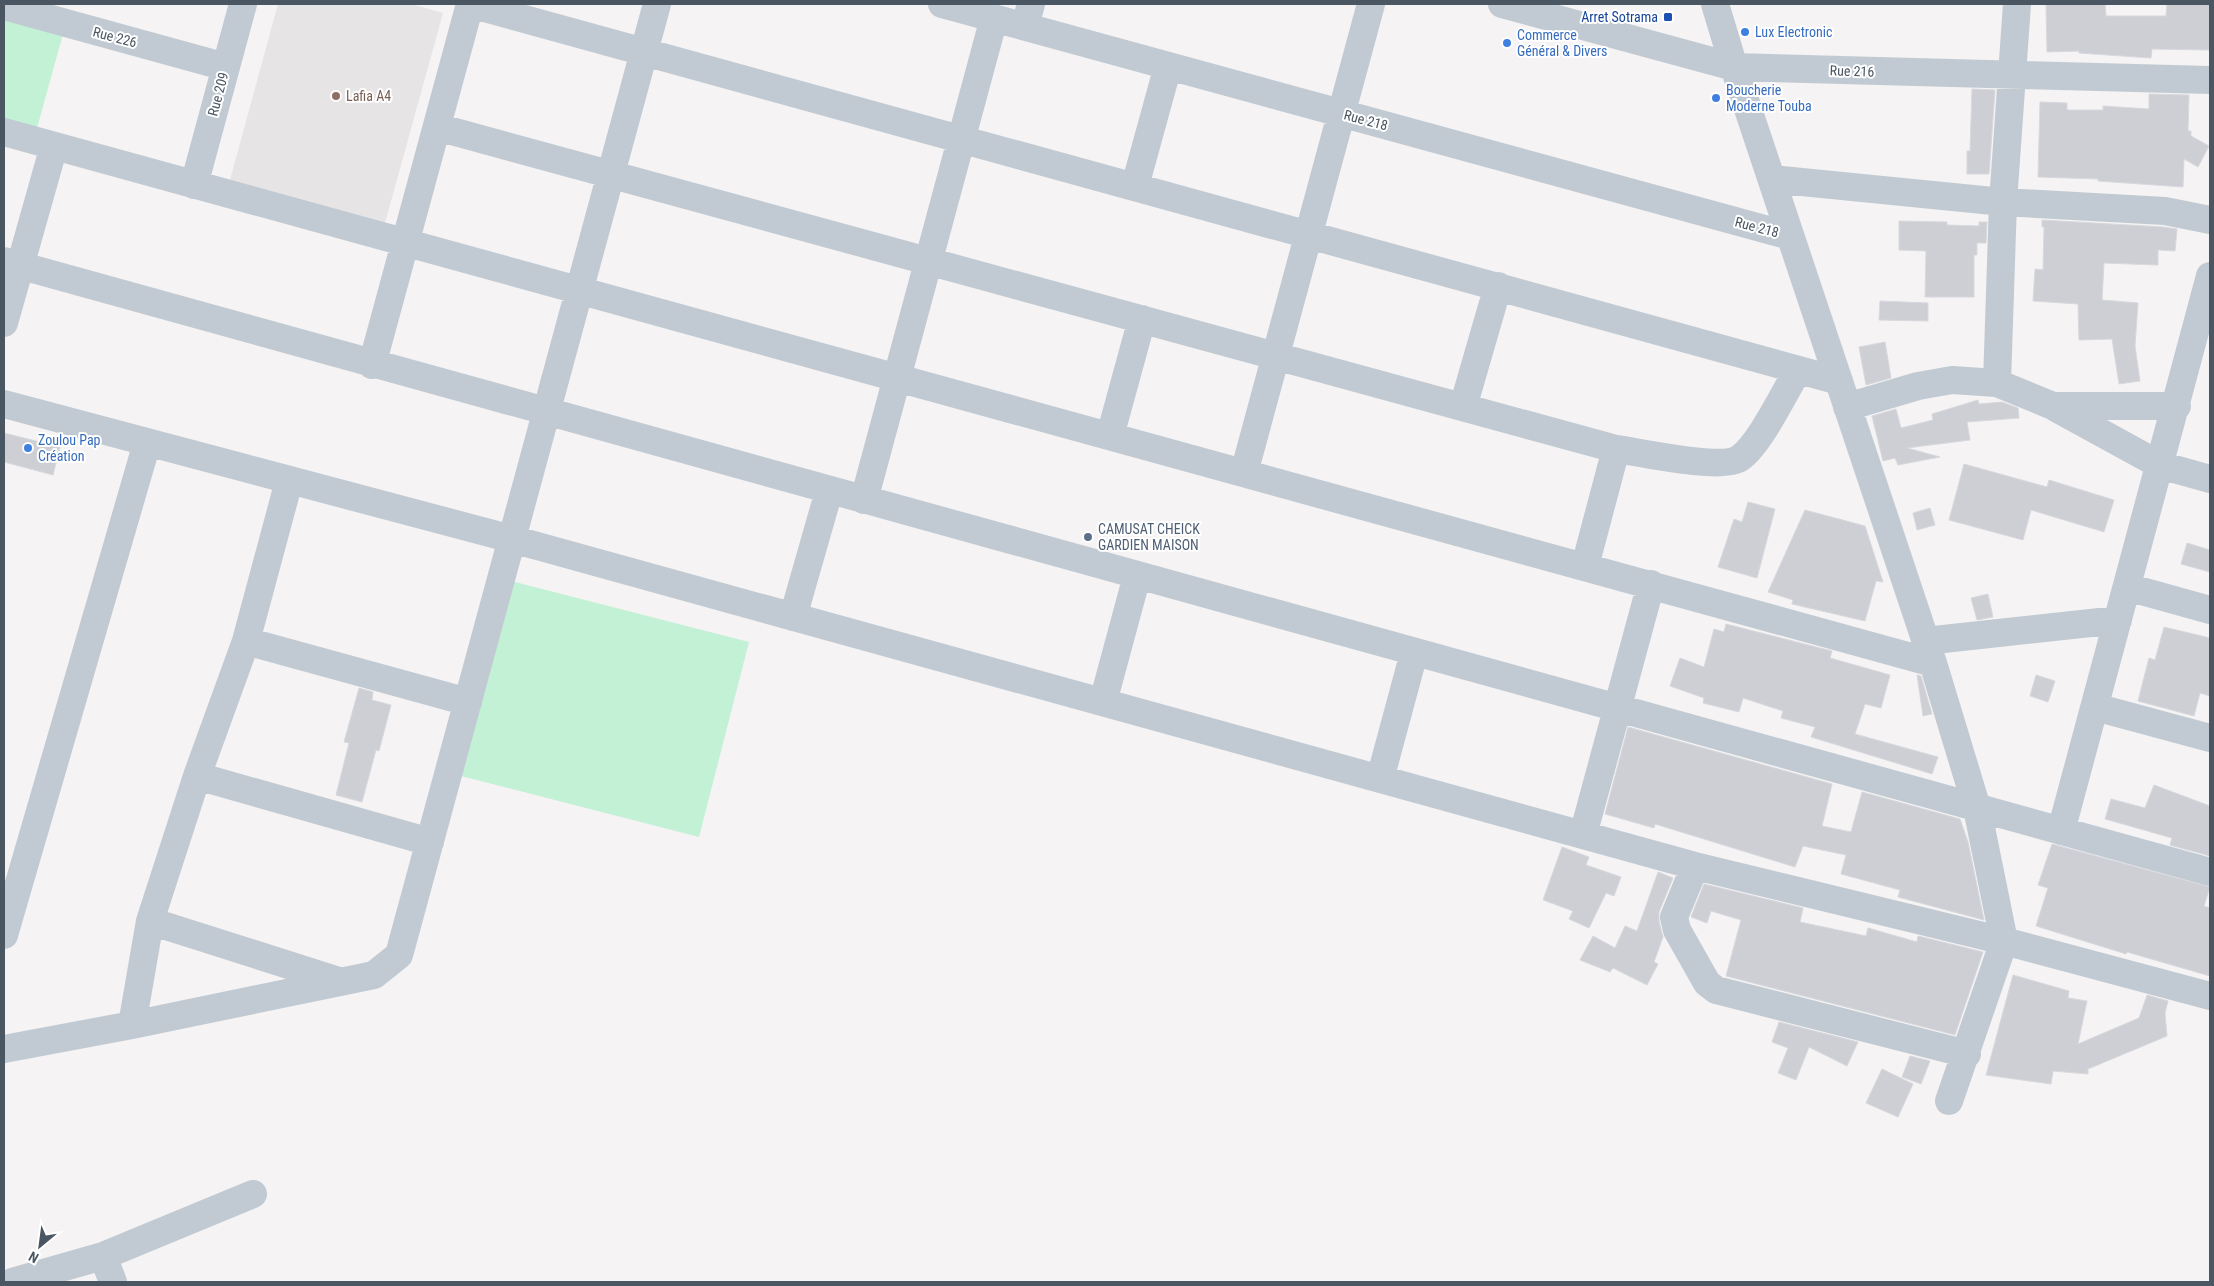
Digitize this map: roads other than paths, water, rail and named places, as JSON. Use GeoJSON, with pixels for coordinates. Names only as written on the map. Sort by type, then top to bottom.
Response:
{"type":"FeatureCollection","features":[{"type":"Feature","properties":{"kind":"street","name":"Rue 209"},"geometry":{"type":"LineString","coordinates":[[194,185],[243,4]]}},
{"type":"Feature","properties":{"kind":"street"},"geometry":{"type":"LineString","coordinates":[[372,365],[470,4],[1839,381]]}},
{"type":"Feature","properties":{"kind":"street"},"geometry":{"type":"LineString","coordinates":[[4,1049],[374,976],[399,955],[657,4]]}},
{"type":"Feature","properties":{"kind":"street","name":"Rue 218"},"geometry":{"type":"LineString","coordinates":[[942,4],[994,18],[1028,15],[1168,66],[1790,236]]}},
{"type":"Feature","properties":{"kind":"street"},"geometry":{"type":"LineString","coordinates":[[1244,473],[1372,4]]}},
{"type":"Feature","properties":{"kind":"street","name":"Rue 216"},"geometry":{"type":"LineString","coordinates":[[1502,4],[1734,67],[2210,80]]}},
{"type":"Feature","properties":{"kind":"street"},"geometry":{"type":"LineString","coordinates":[[1715,4],[1734,67],[1929,652],[1977,808],[2004,941],[1949,1101]]}},
{"type":"Feature","properties":{"kind":"street"},"geometry":{"type":"LineString","coordinates":[[1997,383],[2003,202],[2017,4]]}},
{"type":"Feature","properties":{"kind":"street","name":"Rue 226"},"geometry":{"type":"LineString","coordinates":[[4,6],[226,67]]}},
{"type":"Feature","properties":{"kind":"street"},"geometry":{"type":"LineString","coordinates":[[864,500],[994,18]]}},
{"type":"Feature","properties":{"kind":"street"},"geometry":{"type":"LineString","coordinates":[[1135,186],[1168,66]]}},
{"type":"Feature","properties":{"kind":"street"},"geometry":{"type":"LineString","coordinates":[[437,127],[1616,449],[1720,464],[1738,460],[1751,448],[1798,370]]}},
{"type":"Feature","properties":{"kind":"street"},"geometry":{"type":"LineString","coordinates":[[4,132],[1584,566],[1929,652],[2118,620]]}},
{"type":"Feature","properties":{"kind":"street"},"geometry":{"type":"LineString","coordinates":[[4,323],[12,263],[54,146]]}},
{"type":"Feature","properties":{"kind":"street"},"geometry":{"type":"LineString","coordinates":[[1772,179],[2003,202],[2165,210],[2210,220]]}},
{"type":"Feature","properties":{"kind":"street"},"geometry":{"type":"LineString","coordinates":[[12,263],[372,365],[2210,872]]}},
{"type":"Feature","properties":{"kind":"street"},"geometry":{"type":"LineString","coordinates":[[2060,831],[2177,406],[2201,350],[2210,276]]}},
{"type":"Feature","properties":{"kind":"street"},"geometry":{"type":"LineString","coordinates":[[1463,407],[1498,286]]}},
{"type":"Feature","properties":{"kind":"street"},"geometry":{"type":"LineString","coordinates":[[1110,436],[1142,319]]}},
{"type":"Feature","properties":{"kind":"street"},"geometry":{"type":"LineString","coordinates":[[1847,407],[1918,386],[1952,380],[1997,383],[2053,406],[2160,465],[2210,479]]}},
{"type":"Feature","properties":{"kind":"street"},"geometry":{"type":"LineString","coordinates":[[4,404],[147,444],[512,539],[1695,866],[2004,941],[2210,996]]}},
{"type":"Feature","properties":{"kind":"street"},"geometry":{"type":"LineString","coordinates":[[2053,406],[2177,406]]}},
{"type":"Feature","properties":{"kind":"street"},"geometry":{"type":"LineString","coordinates":[[4,934],[147,444]]}},
{"type":"Feature","properties":{"kind":"street"},"geometry":{"type":"LineString","coordinates":[[1584,566],[1616,449]]}},
{"type":"Feature","properties":{"kind":"street"},"geometry":{"type":"LineString","coordinates":[[132,1025],[150,922],[197,776],[246,641],[289,481]]}},
{"type":"Feature","properties":{"kind":"street"},"geometry":{"type":"LineString","coordinates":[[793,617],[829,491]]}},
{"type":"Feature","properties":{"kind":"street"},"geometry":{"type":"LineString","coordinates":[[1103,702],[1137,576]]}},
{"type":"Feature","properties":{"kind":"street"},"geometry":{"type":"LineString","coordinates":[[1583,835],[1651,584]]}},
{"type":"Feature","properties":{"kind":"street"},"geometry":{"type":"LineString","coordinates":[[2127,587],[2210,610]]}},
{"type":"Feature","properties":{"kind":"street"},"geometry":{"type":"LineString","coordinates":[[246,641],[468,702]]}},
{"type":"Feature","properties":{"kind":"street"},"geometry":{"type":"LineString","coordinates":[[1380,779],[1414,653]]}},
{"type":"Feature","properties":{"kind":"street"},"geometry":{"type":"LineString","coordinates":[[2095,706],[2210,738]]}},
{"type":"Feature","properties":{"kind":"street"},"geometry":{"type":"LineString","coordinates":[[197,776],[430,842]]}},
{"type":"Feature","properties":{"kind":"street"},"geometry":{"type":"LineString","coordinates":[[1695,866],[1674,917],[1677,930],[1706,984],[1716,990],[1966,1054]]}},
{"type":"Feature","properties":{"kind":"street"},"geometry":{"type":"LineString","coordinates":[[150,922],[341,982]]}},
{"type":"Feature","properties":{"kind":"street"},"geometry":{"type":"LineString","coordinates":[[12,1282],[103,1256],[253,1194]]}},
{"type":"Feature","properties":{"kind":"street"},"geometry":{"type":"LineString","coordinates":[[103,1256],[114,1282]]}},
{"type":"Feature","properties":{"kind":"place","name":"Arret Sotrama"},"geometry":{"type":"Point","coordinates":[1668,17]}},
{"type":"Feature","properties":{"kind":"place","name":"Lux Electronic"},"geometry":{"type":"Point","coordinates":[1745,32]}},
{"type":"Feature","properties":{"kind":"place","name":"Commerce Général & Divers"},"geometry":{"type":"Point","coordinates":[1507,43]}},
{"type":"Feature","properties":{"kind":"place","name":"Lafia A4"},"geometry":{"type":"Point","coordinates":[336,96]}},
{"type":"Feature","properties":{"kind":"place","name":"Boucherie Moderne Touba"},"geometry":{"type":"Point","coordinates":[1716,98]}},
{"type":"Feature","properties":{"kind":"place","name":"Zoulou Pap Création"},"geometry":{"type":"Point","coordinates":[28,448]}},
{"type":"Feature","properties":{"kind":"place","name":"CAMUSAT CHEICK GARDIEN MAISON"},"geometry":{"type":"Point","coordinates":[1088,537]}}]}
